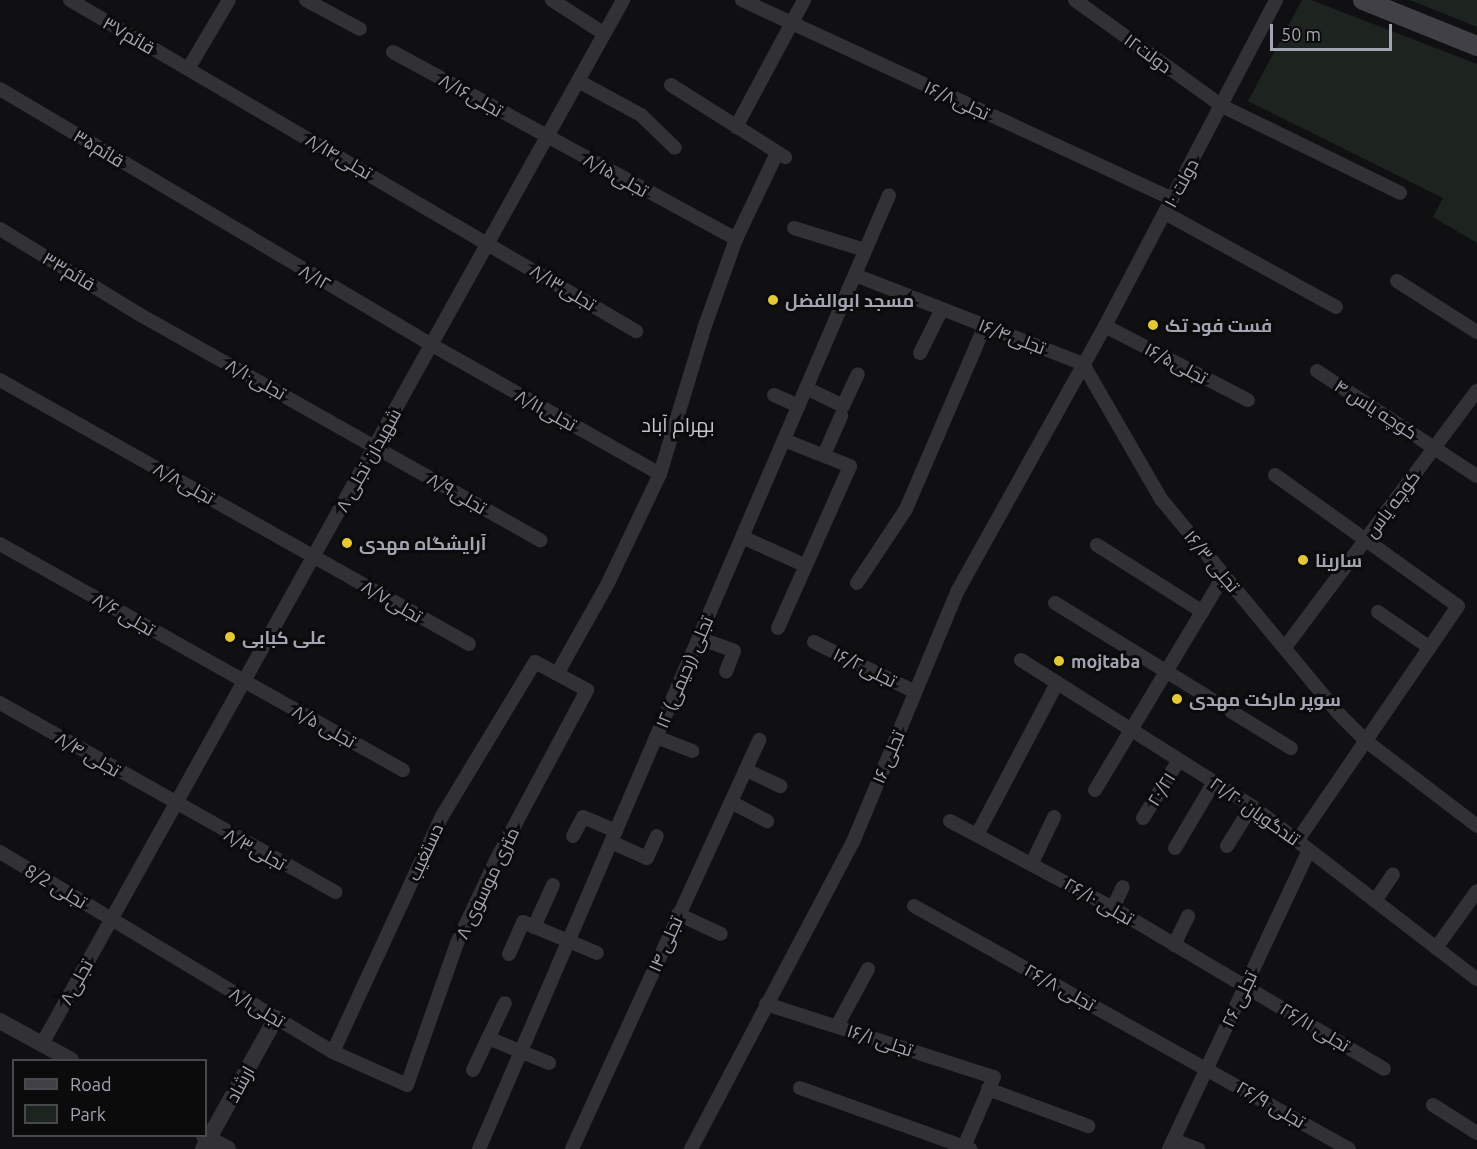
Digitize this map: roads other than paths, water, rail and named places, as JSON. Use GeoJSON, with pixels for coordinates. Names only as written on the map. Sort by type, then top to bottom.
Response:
{"type":"FeatureCollection","features":[{"type":"Feature","properties":{"kind":"main road"},"geometry":{"type":"LineString","coordinates":[[1364,0],[1477,46]]}},
{"type":"Feature","properties":{"kind":"street","name":"قائم۳۷"},"geometry":{"type":"LineString","coordinates":[[70,0],[188,69]]}},
{"type":"Feature","properties":{"kind":"street"},"geometry":{"type":"LineString","coordinates":[[188,69],[229,0]]}},
{"type":"Feature","properties":{"kind":"street"},"geometry":{"type":"LineString","coordinates":[[306,0],[360,29]]}},
{"type":"Feature","properties":{"kind":"street"},"geometry":{"type":"LineString","coordinates":[[552,0],[603,33]]}},
{"type":"Feature","properties":{"kind":"street","name":"شهیدان تجلی ۸"},"geometry":{"type":"LineString","coordinates":[[111,920],[316,557],[374,445],[490,243],[623,0]]}},
{"type":"Feature","properties":{"kind":"street","name":"تجلی۱۶/۸"},"geometry":{"type":"LineString","coordinates":[[742,0],[1172,199]]}},
{"type":"Feature","properties":{"kind":"street"},"geometry":{"type":"LineString","coordinates":[[736,127],[804,0]]}},
{"type":"Feature","properties":{"kind":"street","name":"۱۲دولت"},"geometry":{"type":"LineString","coordinates":[[1075,0],[1222,106],[1400,194]]}},
{"type":"Feature","properties":{"kind":"street","name":"۱۰ دولت"},"geometry":{"type":"LineString","coordinates":[[1083,364],[1222,106],[1276,0]]}},
{"type":"Feature","properties":{"kind":"street","name":"تجلی۸/۱۶"},"geometry":{"type":"LineString","coordinates":[[393,52],[548,138]]}},
{"type":"Feature","properties":{"kind":"street","name":"تجلی۸‌/۱۴"},"geometry":{"type":"LineString","coordinates":[[188,69],[490,243]]}},
{"type":"Feature","properties":{"kind":"street"},"geometry":{"type":"LineString","coordinates":[[579,82],[641,115],[675,148]]}},
{"type":"Feature","properties":{"kind":"street"},"geometry":{"type":"LineString","coordinates":[[557,674],[608,583],[660,474],[696,352],[736,239],[781,155],[670,85]]}},
{"type":"Feature","properties":{"kind":"street","name":"قائم۳۵"},"geometry":{"type":"LineString","coordinates":[[0,89],[197,208]]}},
{"type":"Feature","properties":{"kind":"street","name":"تجلی۸/۱۵"},"geometry":{"type":"LineString","coordinates":[[548,138],[736,239]]}},
{"type":"Feature","properties":{"kind":"street","name":"۱۲ تجلی (رحیمی)"},"geometry":{"type":"LineString","coordinates":[[479,1149],[889,195]]}},
{"type":"Feature","properties":{"kind":"street","name":"۸/۱۲"},"geometry":{"type":"LineString","coordinates":[[197,208],[432,345]]}},
{"type":"Feature","properties":{"kind":"street"},"geometry":{"type":"LineString","coordinates":[[1165,213],[1336,307]]}},
{"type":"Feature","properties":{"kind":"street"},"geometry":{"type":"LineString","coordinates":[[794,228],[865,250]]}},
{"type":"Feature","properties":{"kind":"street","name":"قائم۳۳"},"geometry":{"type":"LineString","coordinates":[[0,230],[137,313]]}},
{"type":"Feature","properties":{"kind":"street","name":"تجلی۸/۱۳"},"geometry":{"type":"LineString","coordinates":[[490,243],[636,331]]}},
{"type":"Feature","properties":{"kind":"street","name":"تجلی۱۶/۴"},"geometry":{"type":"LineString","coordinates":[[855,275],[1083,364]]}},
{"type":"Feature","properties":{"kind":"street"},"geometry":{"type":"LineString","coordinates":[[1397,281],[1477,332]]}},
{"type":"Feature","properties":{"kind":"street"},"geometry":{"type":"LineString","coordinates":[[920,353],[942,309]]}},
{"type":"Feature","properties":{"kind":"street","name":"تجلی۸/۱۰"},"geometry":{"type":"LineString","coordinates":[[137,313],[374,445]]}},
{"type":"Feature","properties":{"kind":"street"},"geometry":{"type":"LineString","coordinates":[[857,583],[906,509],[985,326]]}},
{"type":"Feature","properties":{"kind":"street","name":"تجلی۱۶/۵"},"geometry":{"type":"LineString","coordinates":[[1105,326],[1248,400]]}},
{"type":"Feature","properties":{"kind":"street","name":"تجلی۸/۱۱"},"geometry":{"type":"LineString","coordinates":[[432,345],[660,474]]}},
{"type":"Feature","properties":{"kind":"street","name":"۱۶/۳ تجلی"},"geometry":{"type":"LineString","coordinates":[[1083,364],[1161,498],[1223,576],[1286,646],[1337,712],[1366,741],[1477,826]]}},
{"type":"Feature","properties":{"kind":"street","name":"۱۶ تجلی"},"geometry":{"type":"LineString","coordinates":[[691,1149],[853,842],[957,592],[1083,364]]}},
{"type":"Feature","properties":{"kind":"street","name":"کوچه یاس ۴"},"geometry":{"type":"LineString","coordinates":[[1317,371],[1477,476]]}},
{"type":"Feature","properties":{"kind":"street"},"geometry":{"type":"LineString","coordinates":[[806,388],[843,406],[858,374]]}},
{"type":"Feature","properties":{"kind":"street","name":"تجلی۸/۸"},"geometry":{"type":"LineString","coordinates":[[0,380],[316,557]]}},
{"type":"Feature","properties":{"kind":"street","name":"کوچه یاس"},"geometry":{"type":"LineString","coordinates":[[1286,646],[1477,391]]}},
{"type":"Feature","properties":{"kind":"street"},"geometry":{"type":"LineString","coordinates":[[774,395],[799,406]]}},
{"type":"Feature","properties":{"kind":"street"},"geometry":{"type":"LineString","coordinates":[[824,455],[841,416]]}},
{"type":"Feature","properties":{"kind":"street"},"geometry":{"type":"LineString","coordinates":[[778,628],[804,565],[850,466],[784,440]]}},
{"type":"Feature","properties":{"kind":"street","name":"تجلی۸/۹"},"geometry":{"type":"LineString","coordinates":[[374,445],[540,540]]}},
{"type":"Feature","properties":{"kind":"street"},"geometry":{"type":"LineString","coordinates":[[1275,475],[1458,606],[1297,841]]}},
{"type":"Feature","properties":{"kind":"street"},"geometry":{"type":"LineString","coordinates":[[742,537],[804,565]]}},
{"type":"Feature","properties":{"kind":"street","name":"تجلی ۸/۶"},"geometry":{"type":"LineString","coordinates":[[2,544],[244,682]]}},
{"type":"Feature","properties":{"kind":"street"},"geometry":{"type":"LineString","coordinates":[[1097,545],[1203,612]]}},
{"type":"Feature","properties":{"kind":"street","name":"تجلی۸/۷"},"geometry":{"type":"LineString","coordinates":[[316,557],[469,644]]}},
{"type":"Feature","properties":{"kind":"street"},"geometry":{"type":"LineString","coordinates":[[1095,790],[1168,672],[1223,576]]}},
{"type":"Feature","properties":{"kind":"street"},"geometry":{"type":"LineString","coordinates":[[1055,603],[1291,748]]}},
{"type":"Feature","properties":{"kind":"street"},"geometry":{"type":"LineString","coordinates":[[1378,612],[1430,648]]}},
{"type":"Feature","properties":{"kind":"street"},"geometry":{"type":"LineString","coordinates":[[699,638],[734,651],[726,672]]}},
{"type":"Feature","properties":{"kind":"street","name":"تجلی۱۶/۲"},"geometry":{"type":"LineString","coordinates":[[814,642],[915,692]]}},
{"type":"Feature","properties":{"kind":"street","name":"۲۱/۲۰ تندگویان"},"geometry":{"type":"LineString","coordinates":[[1021,660],[1252,806],[1477,980]]}},
{"type":"Feature","properties":{"kind":"street","name":"دستغیب"},"geometry":{"type":"LineString","coordinates":[[333,1052],[442,816],[535,662],[557,674]]}},
{"type":"Feature","properties":{"kind":"street","name":"۸ متری موسوی"},"geometry":{"type":"LineString","coordinates":[[407,1085],[458,943],[496,860],[587,690],[557,674]]}},
{"type":"Feature","properties":{"kind":"street","name":"تجلی ۸/۵"},"geometry":{"type":"LineString","coordinates":[[244,682],[403,770]]}},
{"type":"Feature","properties":{"kind":"street"},"geometry":{"type":"LineString","coordinates":[[978,833],[1057,683]]}},
{"type":"Feature","properties":{"kind":"street","name":"۸/۴ تجلی"},"geometry":{"type":"LineString","coordinates":[[0,702],[176,806]]}},
{"type":"Feature","properties":{"kind":"street"},"geometry":{"type":"LineString","coordinates":[[656,737],[692,751]]}},
{"type":"Feature","properties":{"kind":"street","name":"تجلی ۱۴"},"geometry":{"type":"LineString","coordinates":[[572,1149],[759,740]]}},
{"type":"Feature","properties":{"kind":"street","name":"۲۰/۲۱"},"geometry":{"type":"LineString","coordinates":[[1143,818],[1179,760]]}},
{"type":"Feature","properties":{"kind":"street"},"geometry":{"type":"LineString","coordinates":[[746,770],[781,786]]}},
{"type":"Feature","properties":{"kind":"street"},"geometry":{"type":"LineString","coordinates":[[1175,848],[1214,782]]}},
{"type":"Feature","properties":{"kind":"street"},"geometry":{"type":"LineString","coordinates":[[731,802],[767,820]]}},
{"type":"Feature","properties":{"kind":"street","name":"تجلی۸/۳"},"geometry":{"type":"LineString","coordinates":[[176,806],[335,892]]}},
{"type":"Feature","properties":{"kind":"street"},"geometry":{"type":"LineString","coordinates":[[1227,846],[1252,806]]}},
{"type":"Feature","properties":{"kind":"street"},"geometry":{"type":"LineString","coordinates":[[573,836],[583,817],[647,858],[657,836]]}},
{"type":"Feature","properties":{"kind":"street"},"geometry":{"type":"LineString","coordinates":[[1032,863],[1054,817]]}},
{"type":"Feature","properties":{"kind":"street","name":"۲۶/۱۰ تجلی"},"geometry":{"type":"LineString","coordinates":[[950,821],[978,833],[1113,908],[1245,985]]}},
{"type":"Feature","properties":{"kind":"street","name":"۲۶ تجلی"},"geometry":{"type":"LineString","coordinates":[[1171,1145],[1309,850]]}},
{"type":"Feature","properties":{"kind":"street","name":"8/2 تجلی"},"geometry":{"type":"LineString","coordinates":[[0,852],[111,920]]}},
{"type":"Feature","properties":{"kind":"street"},"geometry":{"type":"LineString","coordinates":[[1375,901],[1393,874]]}},
{"type":"Feature","properties":{"kind":"street"},"geometry":{"type":"LineString","coordinates":[[509,954],[553,885]]}},
{"type":"Feature","properties":{"kind":"street"},"geometry":{"type":"LineString","coordinates":[[1113,908],[1123,887]]}},
{"type":"Feature","properties":{"kind":"street"},"geometry":{"type":"LineString","coordinates":[[1436,948],[1477,891]]}},
{"type":"Feature","properties":{"kind":"street","name":"۲۶/۸ تجلی"},"geometry":{"type":"LineString","coordinates":[[914,906],[1206,1067]]}},
{"type":"Feature","properties":{"kind":"street"},"geometry":{"type":"LineString","coordinates":[[678,914],[721,934]]}},
{"type":"Feature","properties":{"kind":"street"},"geometry":{"type":"LineString","coordinates":[[1174,945],[1188,916]]}},
{"type":"Feature","properties":{"kind":"street","name":"تجلی۸/۱"},"geometry":{"type":"LineString","coordinates":[[111,920],[333,1052],[407,1085]]}},
{"type":"Feature","properties":{"kind":"street","name":"تجلی۸"},"geometry":{"type":"LineString","coordinates":[[42,1044],[111,920]]}},
{"type":"Feature","properties":{"kind":"street"},"geometry":{"type":"LineString","coordinates":[[528,925],[597,953]]}},
{"type":"Feature","properties":{"kind":"street"},"geometry":{"type":"LineString","coordinates":[[837,1026],[868,969]]}},
{"type":"Feature","properties":{"kind":"street","name":"۲۶/۱۱ تجلی"},"geometry":{"type":"LineString","coordinates":[[1245,985],[1384,1069]]}},
{"type":"Feature","properties":{"kind":"street"},"geometry":{"type":"LineString","coordinates":[[473,1070],[505,1003]]}},
{"type":"Feature","properties":{"kind":"street","name":"۱۶/۱ تجلی"},"geometry":{"type":"LineString","coordinates":[[766,1004],[837,1026],[991,1083],[1088,1126]]}},
{"type":"Feature","properties":{"kind":"street","name":"ارشاد"},"geometry":{"type":"LineString","coordinates":[[206,1141],[276,1018]]}},
{"type":"Feature","properties":{"kind":"street"},"geometry":{"type":"LineString","coordinates":[[0,1021],[69,1059]]}},
{"type":"Feature","properties":{"kind":"street"},"geometry":{"type":"LineString","coordinates":[[488,1038],[549,1063]]}},
{"type":"Feature","properties":{"kind":"street","name":"۲۶/۹ تجلی"},"geometry":{"type":"LineString","coordinates":[[1206,1067],[1349,1149]]}},
{"type":"Feature","properties":{"kind":"street"},"geometry":{"type":"LineString","coordinates":[[800,1088],[966,1148],[991,1083]]}},
{"type":"Feature","properties":{"kind":"street"},"geometry":{"type":"LineString","coordinates":[[1433,1105],[1477,1133]]}},
{"type":"Feature","properties":{"kind":"street"},"geometry":{"type":"LineString","coordinates":[[206,1141],[228,1149]]}},
{"type":"Feature","properties":{"kind":"street"},"geometry":{"type":"LineString","coordinates":[[1171,1145],[1198,1149]]}},
{"type":"Feature","properties":{"kind":"place","name":"مسجد ابوالفضل"},"geometry":{"type":"Point","coordinates":[773,300]}},
{"type":"Feature","properties":{"kind":"place","name":"فست فود تک"},"geometry":{"type":"Point","coordinates":[1153,325]}},
{"type":"Feature","properties":{"kind":"place","name":"آرایشگاه مهدی"},"geometry":{"type":"Point","coordinates":[347,543]}},
{"type":"Feature","properties":{"kind":"place","name":"سارینا"},"geometry":{"type":"Point","coordinates":[1303,560]}},
{"type":"Feature","properties":{"kind":"place","name":"علی کبابی"},"geometry":{"type":"Point","coordinates":[230,637]}},
{"type":"Feature","properties":{"kind":"place","name":"mojtaba"},"geometry":{"type":"Point","coordinates":[1059,661]}},
{"type":"Feature","properties":{"kind":"place","name":"سوپر مارکت مهدی"},"geometry":{"type":"Point","coordinates":[1177,699]}},
{"type":"Feature","properties":{"kind":"district","name":"بهرام آباد"},"geometry":{"type":"Point","coordinates":[678,424]}}]}
